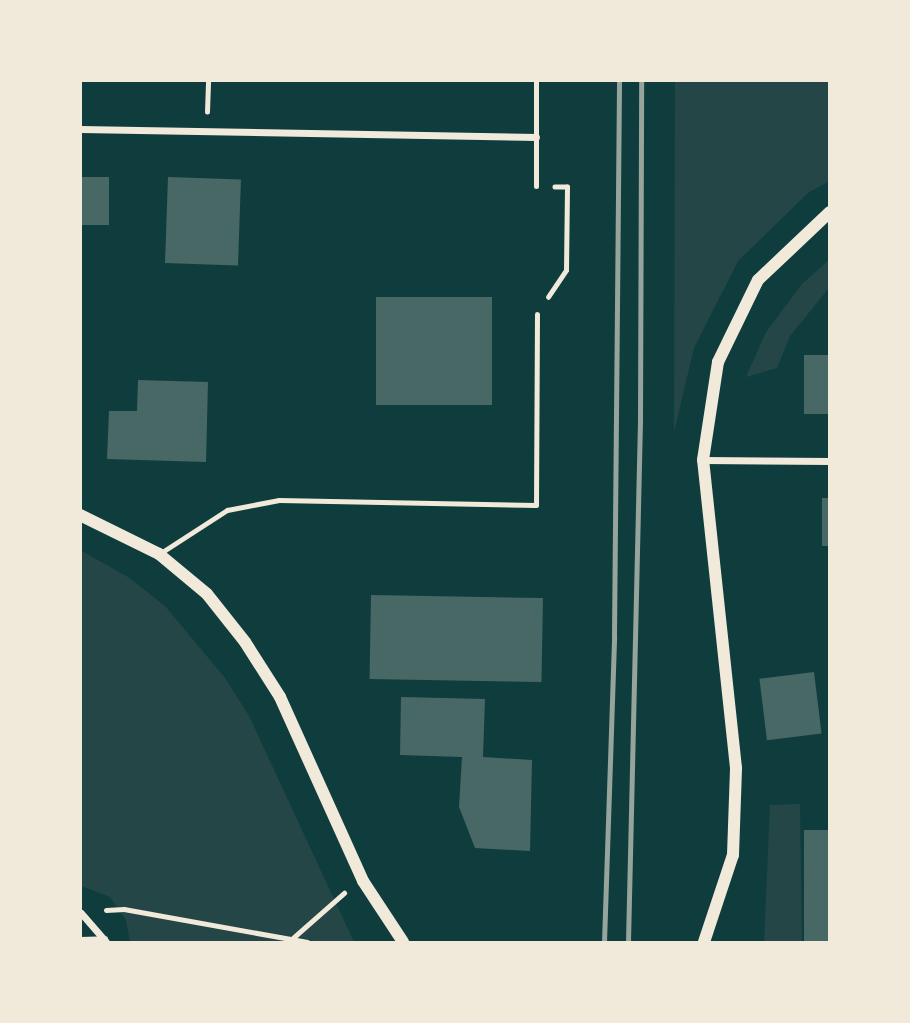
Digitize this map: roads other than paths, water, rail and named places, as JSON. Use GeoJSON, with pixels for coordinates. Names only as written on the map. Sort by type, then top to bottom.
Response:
{"type":"FeatureCollection","features":[{"type":"Feature","properties":{"kind":"street"},"geometry":{"type":"LineString","coordinates":[[80,130],[536,137]]}},
{"type":"Feature","properties":{"kind":"street"},"geometry":{"type":"LineString","coordinates":[[704,943],[733,855],[736,768],[703,460],[718,362],[758,280],[830,212]]}},
{"type":"Feature","properties":{"kind":"street"},"geometry":{"type":"LineString","coordinates":[[703,460],[830,461]]}},
{"type":"Feature","properties":{"kind":"street"},"geometry":{"type":"LineString","coordinates":[[80,515],[159,554],[207,594],[252,653],[279,697],[363,881],[403,943]]}},
{"type":"Feature","properties":{"kind":"street"},"geometry":{"type":"LineString","coordinates":[[80,913],[105,940]]}},
{"type":"Feature","properties":{"kind":"lane"},"geometry":{"type":"LineString","coordinates":[[536,80],[536,186]]}},
{"type":"Feature","properties":{"kind":"lane"},"geometry":{"type":"LineString","coordinates":[[159,554],[226,510],[279,500],[536,505],[537,314]]}},
{"type":"Feature","properties":{"kind":"lane"},"geometry":{"type":"LineString","coordinates":[[80,939],[105,940]]}},
{"type":"Feature","properties":{"kind":"railway"},"geometry":{"type":"LineString","coordinates":[[604,942],[614,636],[619,80]]}},
{"type":"Feature","properties":{"kind":"railway"},"geometry":{"type":"LineString","coordinates":[[628,942],[640,421],[641,80]]}}]}
